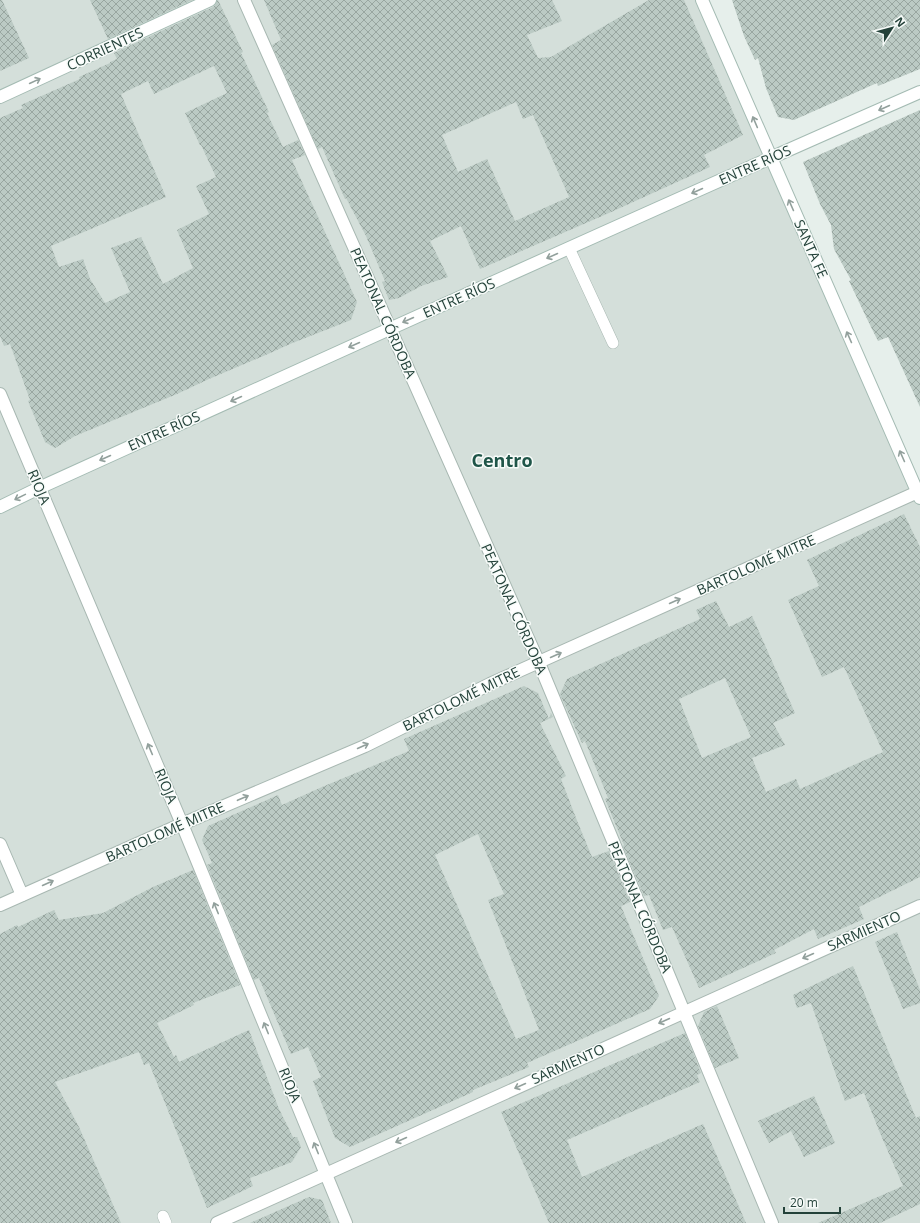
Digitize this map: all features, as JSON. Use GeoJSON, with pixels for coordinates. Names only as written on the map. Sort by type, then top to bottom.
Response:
{"type":"FeatureCollection","features":[{"type":"Feature","properties":{"kind":"street","name":"CORRIENTES"},"geometry":{"type":"LineString","coordinates":[[0,97],[210,0]]}},
{"type":"Feature","properties":{"kind":"street","name":"PEATONAL CÓRDOBA"},"geometry":{"type":"LineString","coordinates":[[244,0],[538,663],[772,1223]]}},
{"type":"Feature","properties":{"kind":"street","name":"SANTA FE"},"geometry":{"type":"LineString","coordinates":[[702,0],[770,158],[919,493]]}},
{"type":"Feature","properties":{"kind":"street","name":"ENTRE RÍOS"},"geometry":{"type":"LineString","coordinates":[[0,507],[569,248],[920,92]]}},
{"type":"Feature","properties":{"kind":"street","name":"RIOJA"},"geometry":{"type":"LineString","coordinates":[[0,394],[182,824],[346,1223]]}},
{"type":"Feature","properties":{"kind":"street","name":"BARTOLOMÉ MITRE"},"geometry":{"type":"LineString","coordinates":[[0,905],[182,824],[365,746],[490,684],[919,493]]}},
{"type":"Feature","properties":{"kind":"street"},"geometry":{"type":"LineString","coordinates":[[0,844],[22,895]]}},
{"type":"Feature","properties":{"kind":"street","name":"SARMIENTO"},"geometry":{"type":"LineString","coordinates":[[217,1223],[920,906]]}},
{"type":"Feature","properties":{"kind":"lane"},"geometry":{"type":"LineString","coordinates":[[569,248],[613,343]]}},
{"type":"Feature","properties":{"kind":"shaded area"},"geometry":{"type":"Polygon","coordinates":[[[0,0],[702,0],[920,498],[920,1223],[0,1223],[0,0]]]}},
{"type":"Feature","properties":{"kind":"building"},"geometry":{"type":"Polygon","coordinates":[[[0,0],[2,0],[29,58],[0,71],[0,0]]]}},
{"type":"Feature","properties":{"kind":"building"},"geometry":{"type":"Polygon","coordinates":[[[90,0],[192,0],[108,39],[90,0]]]}},
{"type":"Feature","properties":{"kind":"building"},"geometry":{"type":"Polygon","coordinates":[[[218,0],[243,52],[241,53],[269,112],[267,113],[283,147],[298,140],[305,155],[292,160],[357,302],[351,320],[290,344],[177,394],[75,436],[55,448],[45,442],[28,401],[30,400],[10,344],[4,346],[0,336],[0,118],[23,108],[21,105],[80,79],[79,77],[110,63],[117,59],[114,53],[213,7],[218,0]],[[214,66],[154,94],[148,81],[121,94],[166,197],[51,246],[59,267],[83,259],[90,279],[105,303],[130,292],[111,248],[141,237],[163,284],[193,268],[177,230],[209,214],[196,186],[216,177],[185,113],[227,93],[214,66]]]}},
{"type":"Feature","properties":{"kind":"building"},"geometry":{"type":"Polygon","coordinates":[[[264,0],[552,0],[562,21],[527,35],[538,58],[551,57],[649,0],[684,0],[743,135],[704,155],[710,167],[480,269],[461,226],[430,241],[448,277],[421,286],[399,298],[389,300],[382,282],[385,281],[366,236],[346,198],[345,199],[322,147],[318,149],[272,45],[281,40],[264,0]],[[516,102],[442,135],[458,172],[487,159],[515,221],[569,197],[533,115],[523,119],[516,102]]]}},
{"type":"Feature","properties":{"kind":"building"},"geometry":{"type":"Polygon","coordinates":[[[732,0],[920,0],[920,69],[878,86],[877,83],[794,120],[778,117],[766,88],[758,58],[755,60],[744,36],[732,0]]]}},
{"type":"Feature","properties":{"kind":"building"},"geometry":{"type":"Polygon","coordinates":[[[920,110],[920,407],[888,337],[878,341],[869,323],[849,281],[851,280],[834,249],[831,225],[820,204],[803,162],[920,110]]]}},
{"type":"Feature","properties":{"kind":"building"},"geometry":{"type":"Polygon","coordinates":[[[904,514],[920,547],[920,877],[859,907],[864,919],[818,939],[814,929],[774,950],[776,953],[699,988],[672,927],[663,930],[649,895],[644,896],[605,799],[608,798],[585,741],[582,743],[560,694],[567,679],[700,619],[696,610],[716,601],[729,627],[752,616],[795,713],[773,723],[785,745],[752,758],[766,792],[796,779],[800,789],[883,752],[844,667],[822,677],[788,600],[819,586],[807,560],[904,514]],[[725,678],[679,699],[702,758],[751,737],[725,678]]]}},
{"type":"Feature","properties":{"kind":"building"},"geometry":{"type":"Polygon","coordinates":[[[524,686],[538,693],[549,719],[540,723],[566,776],[561,779],[578,823],[592,857],[609,851],[630,902],[621,906],[659,996],[650,1009],[527,1063],[529,1067],[473,1090],[473,1092],[350,1147],[335,1138],[313,1081],[321,1077],[308,1047],[291,1054],[259,978],[254,980],[207,865],[212,863],[202,840],[208,826],[278,795],[282,805],[409,751],[404,739],[524,686]],[[478,834],[435,855],[516,1039],[539,1030],[488,900],[504,894],[478,834]]]}},
{"type":"Feature","properties":{"kind":"building"},"geometry":{"type":"Polygon","coordinates":[[[193,870],[240,985],[193,1003],[194,1005],[157,1023],[174,1057],[176,1055],[179,1062],[249,1030],[279,1109],[293,1137],[297,1137],[301,1147],[292,1162],[250,1178],[253,1186],[207,1208],[149,1063],[144,1065],[139,1052],[55,1082],[79,1127],[121,1223],[0,1223],[0,934],[17,925],[18,927],[54,910],[59,920],[103,913],[153,887],[193,870]]]}},
{"type":"Feature","properties":{"kind":"building"},"geometry":{"type":"Polygon","coordinates":[[[897,932],[920,990],[920,1003],[903,1009],[875,942],[897,932]]]}},
{"type":"Feature","properties":{"kind":"building"},"geometry":{"type":"Polygon","coordinates":[[[853,966],[916,1118],[920,1116],[920,1204],[880,1223],[818,1223],[903,1186],[864,1093],[845,1101],[811,1003],[797,1008],[793,995],[853,966]]]}},
{"type":"Feature","properties":{"kind":"building"},"geometry":{"type":"Polygon","coordinates":[[[717,1006],[739,1058],[715,1068],[698,1026],[704,1012],[717,1006]]]}},
{"type":"Feature","properties":{"kind":"building"},"geometry":{"type":"Polygon","coordinates":[[[685,1033],[701,1073],[697,1075],[700,1082],[567,1140],[582,1177],[703,1124],[746,1223],[549,1223],[501,1112],[685,1033]]]}},
{"type":"Feature","properties":{"kind":"building"},"geometry":{"type":"Polygon","coordinates":[[[814,1096],[835,1143],[804,1157],[791,1131],[769,1143],[758,1121],[814,1096]]]}},
{"type":"Feature","properties":{"kind":"building"},"geometry":{"type":"Polygon","coordinates":[[[309,1197],[322,1200],[331,1223],[250,1223],[309,1197]]]}},
{"type":"Feature","properties":{"kind":"district","name":"Centro"},"geometry":{"type":"Point","coordinates":[502,461]}}]}
